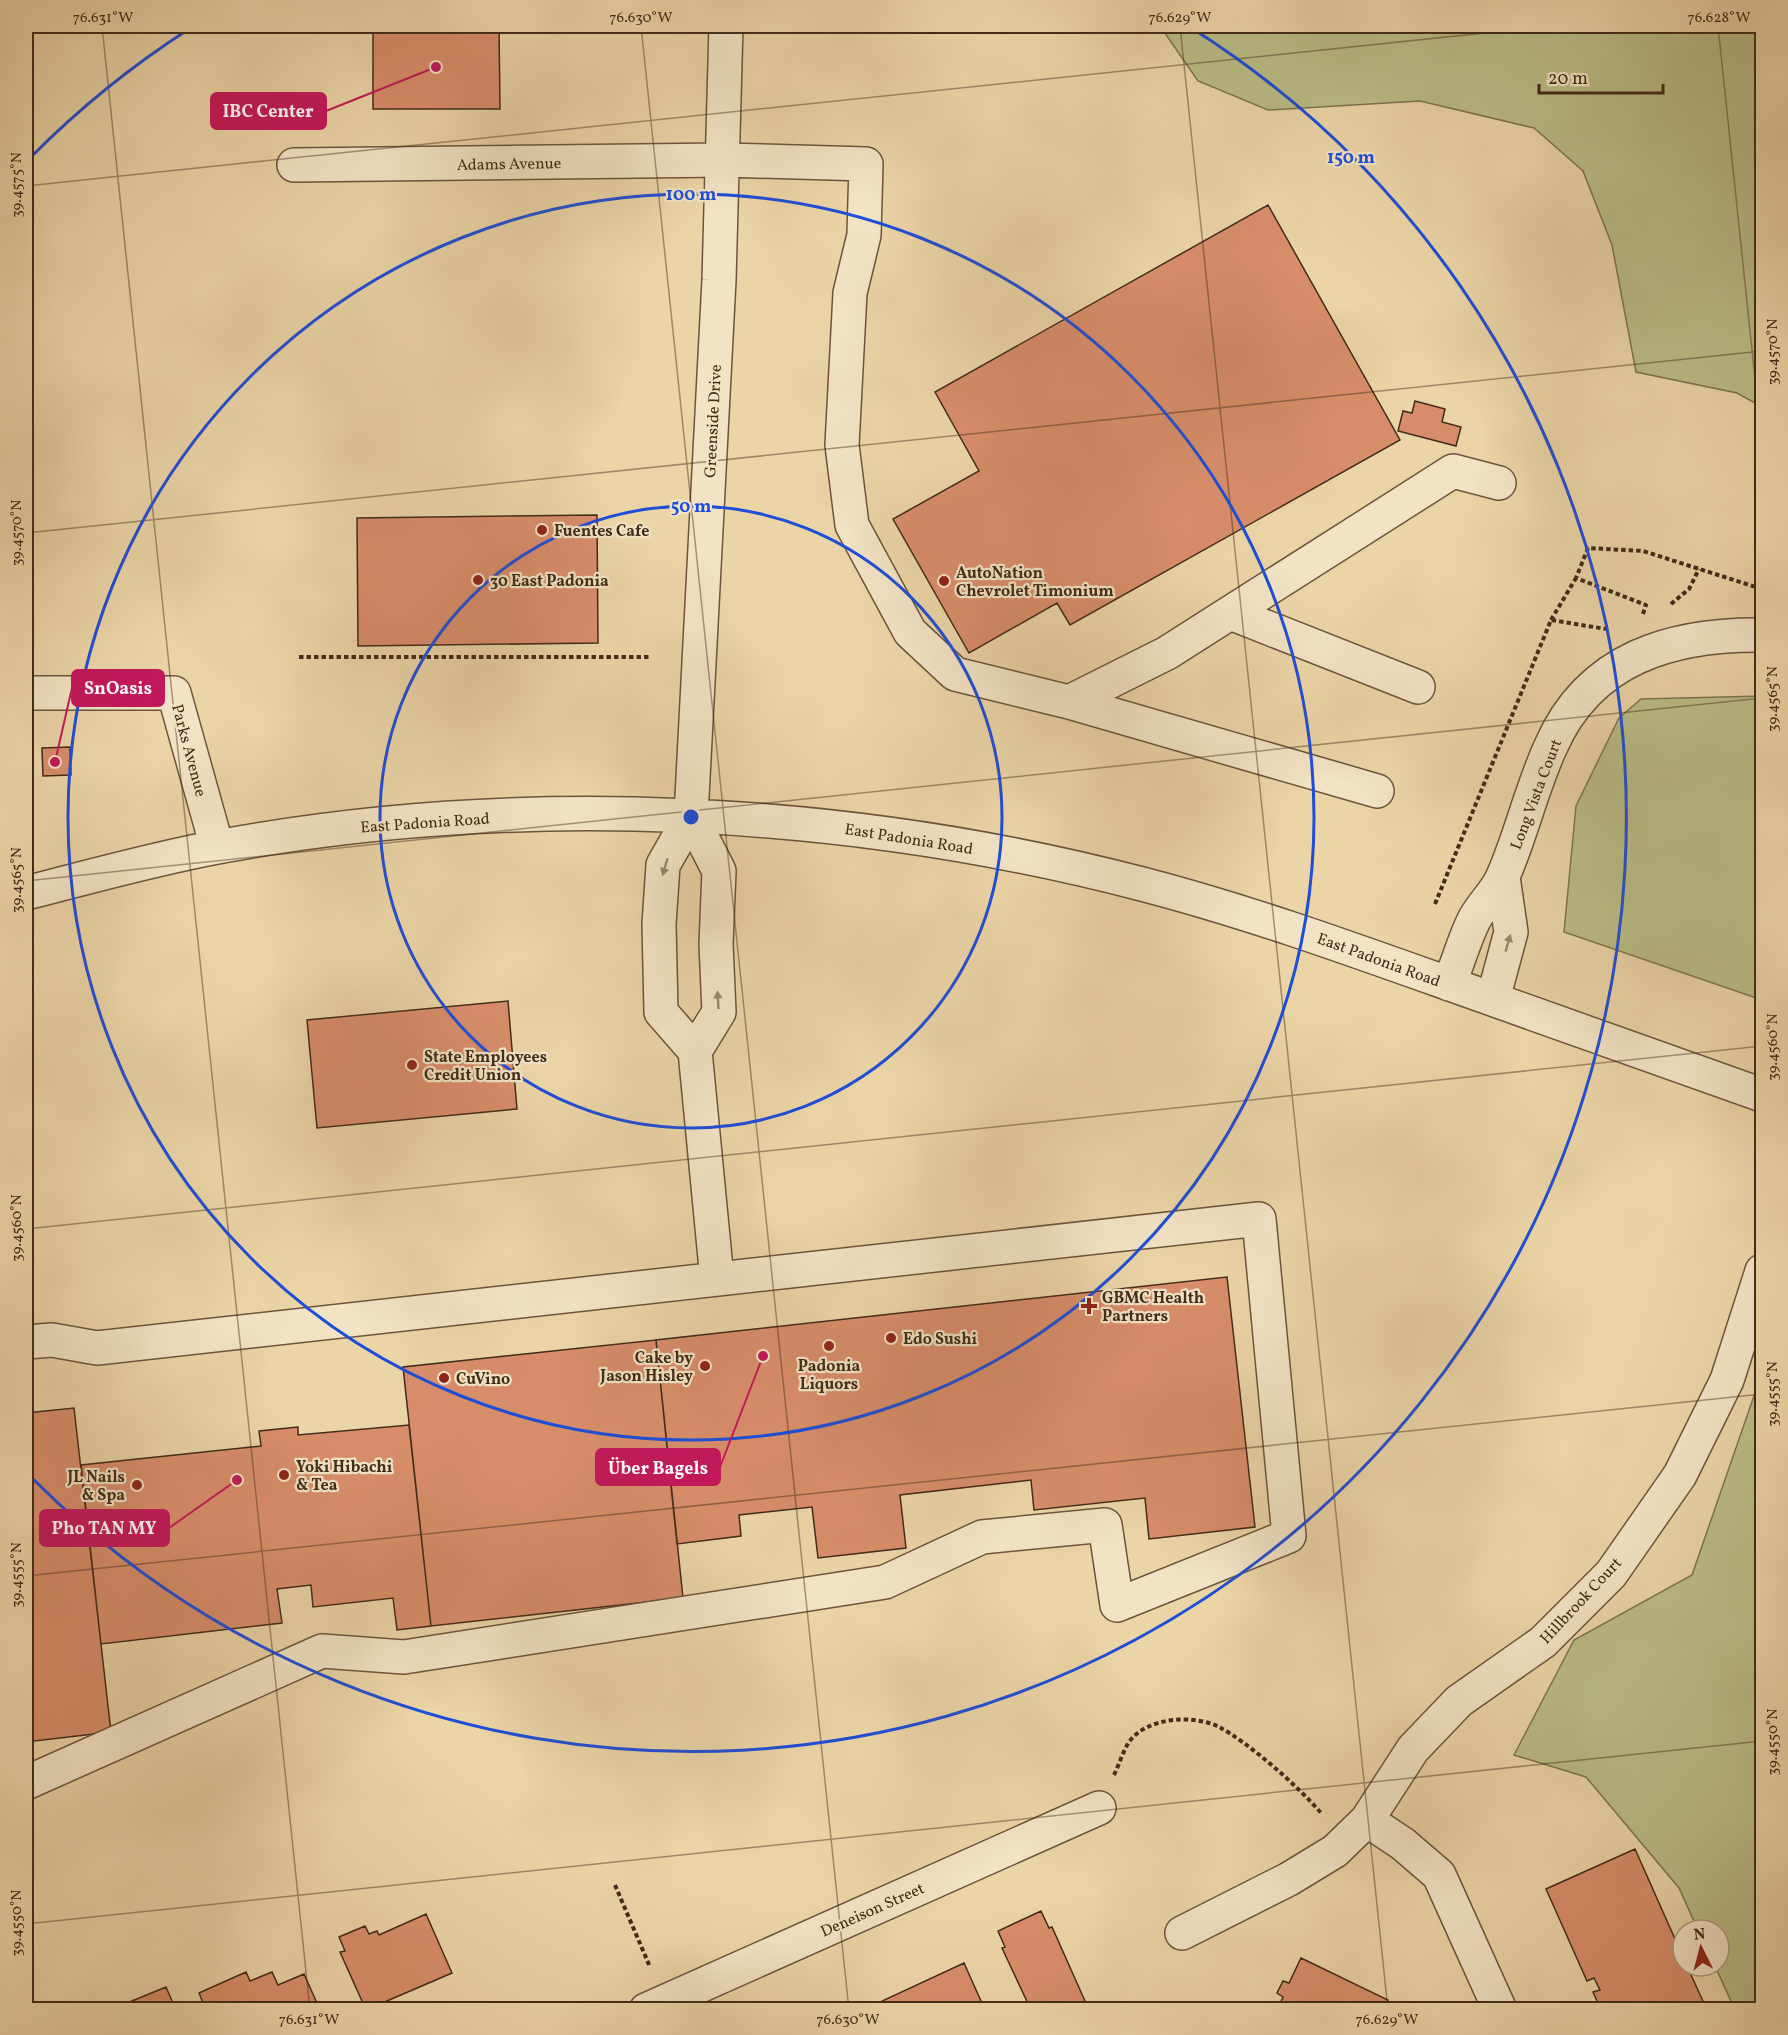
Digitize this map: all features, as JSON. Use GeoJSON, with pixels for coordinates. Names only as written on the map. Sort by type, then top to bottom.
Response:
{"type":"FeatureCollection","features":[{"type":"Feature","properties":{"kind":"street","name":"Greenside Drive"},"geometry":{"type":"LineString","coordinates":[[691,816],[724,160],[726,26]]}},
{"type":"Feature","properties":{"kind":"street","name":"Adams Avenue"},"geometry":{"type":"LineString","coordinates":[[294,165],[724,160],[866,164],[864,235],[850,293],[842,445],[852,525],[910,632],[955,674],[1069,702]]}},
{"type":"Feature","properties":{"kind":"street"},"geometry":{"type":"LineString","coordinates":[[1069,702],[1167,653],[1233,614],[1453,471],[1499,483]]}},
{"type":"Feature","properties":{"kind":"street"},"geometry":{"type":"LineString","coordinates":[[1233,614],[1418,687]]}},
{"type":"Feature","properties":{"kind":"street","name":"Long Vista Court"},"geometry":{"type":"LineString","coordinates":[[1503,877],[1551,745],[1572,709],[1595,684],[1624,662],[1665,646],[1737,635],[1762,635]]}},
{"type":"Feature","properties":{"kind":"street","name":"Parks Avenue"},"geometry":{"type":"LineString","coordinates":[[26,693],[174,693],[217,847]]}},
{"type":"Feature","properties":{"kind":"street"},"geometry":{"type":"LineString","coordinates":[[1069,702],[1377,791]]}},
{"type":"Feature","properties":{"kind":"street","name":"East Padonia Road"},"geometry":{"type":"LineString","coordinates":[[26,893],[217,847],[348,828],[498,817],[594,814],[691,816],[843,828],[954,843],[1064,866],[1227,908],[1324,938],[1762,1095]]}},
{"type":"Feature","properties":{"kind":"street"},"geometry":{"type":"LineString","coordinates":[[691,816],[663,866],[659,924],[661,1012],[694,1051],[717,1279]]}},
{"type":"Feature","properties":{"kind":"street"},"geometry":{"type":"LineString","coordinates":[[691,816],[719,871],[716,944],[719,1012],[694,1051]]}},
{"type":"Feature","properties":{"kind":"street"},"geometry":{"type":"LineString","coordinates":[[1449,984],[1474,919],[1503,877]]}},
{"type":"Feature","properties":{"kind":"street"},"geometry":{"type":"LineString","coordinates":[[1493,999],[1511,932],[1503,877]]}},
{"type":"Feature","properties":{"kind":"street"},"geometry":{"type":"LineString","coordinates":[[26,1342],[52,1340],[97,1348],[1259,1218],[1289,1536],[1117,1605],[1105,1525],[982,1538],[885,1582],[404,1657],[322,1651],[26,1783]]}},
{"type":"Feature","properties":{"kind":"street","name":"Hillbrook Court"},"geometry":{"type":"LineString","coordinates":[[1182,1934],[1289,1879],[1335,1851],[1356,1830],[1413,1749],[1459,1701],[1543,1642],[1611,1574],[1680,1474],[1727,1380],[1762,1271]]}},
{"type":"Feature","properties":{"kind":"street","name":"Deneison Street"},"geometry":{"type":"LineString","coordinates":[[655,2005],[1099,1808]]}},
{"type":"Feature","properties":{"kind":"street"},"geometry":{"type":"LineString","coordinates":[[1356,1830],[1403,1844],[1438,1875],[1457,1910],[1500,2010]]}},
{"type":"Feature","properties":{"kind":"path"},"geometry":{"type":"LineString","coordinates":[[1663,608],[1689,589],[1699,569]]}},
{"type":"Feature","properties":{"kind":"path"},"geometry":{"type":"LineString","coordinates":[[1551,621],[1576,578]]}},
{"type":"Feature","properties":{"kind":"path"},"geometry":{"type":"LineString","coordinates":[[1645,613],[1654,610]]}},
{"type":"Feature","properties":{"kind":"path"},"geometry":{"type":"LineString","coordinates":[[298,657],[649,657]]}},
{"type":"Feature","properties":{"kind":"path"},"geometry":{"type":"LineString","coordinates":[[1099,1808],[1130,1741],[1154,1722],[1194,1720],[1218,1727],[1356,1830]]}},
{"type":"Feature","properties":{"kind":"path"},"geometry":{"type":"LineString","coordinates":[[615,1885],[655,2005]]}},
{"type":"Feature","properties":{"kind":"green space"},"geometry":{"type":"Polygon","coordinates":[[[1160,26],[1762,26],[1762,407],[1737,393],[1636,372],[1612,245],[1583,171],[1534,128],[1420,101],[1268,110],[1198,81],[1160,26]]]}},
{"type":"Feature","properties":{"kind":"green space"},"geometry":{"type":"Polygon","coordinates":[[[1762,696],[1762,1000],[1564,932],[1576,806],[1619,718],[1641,699],[1762,696]]]}},
{"type":"Feature","properties":{"kind":"green space"},"geometry":{"type":"Polygon","coordinates":[[[1762,1380],[1762,2009],[1735,2010],[1720,1978],[1731,1978],[1731,1918],[1693,1918],[1679,1888],[1586,1777],[1514,1755],[1574,1640],[1692,1575],[1756,1390],[1762,1380]]]}},
{"type":"Feature","properties":{"kind":"building"},"geometry":{"type":"Polygon","coordinates":[[[373,26],[499,26],[500,109],[373,109],[373,26]]]}},
{"type":"Feature","properties":{"kind":"building"},"geometry":{"type":"Polygon","coordinates":[[[1268,205],[1400,440],[1070,625],[1057,603],[969,653],[893,519],[979,471],[935,392],[1268,205]]]}},
{"type":"Feature","properties":{"kind":"building"},"geometry":{"type":"Polygon","coordinates":[[[1415,401],[1445,409],[1442,422],[1461,427],[1456,446],[1398,431],[1403,411],[1412,413],[1415,401]]]}},
{"type":"Feature","properties":{"kind":"building","name":"30 East Padonia"},"geometry":{"type":"Polygon","coordinates":[[[597,515],[598,643],[358,646],[357,518],[597,515]]]}},
{"type":"Feature","properties":{"kind":"building"},"geometry":{"type":"Polygon","coordinates":[[[70,747],[71,775],[43,776],[42,748],[70,747]]]}},
{"type":"Feature","properties":{"kind":"building","name":"State Employees Credit Union"},"geometry":{"type":"Polygon","coordinates":[[[508,1001],[517,1109],[317,1128],[307,1020],[508,1001]]]}},
{"type":"Feature","properties":{"kind":"building"},"geometry":{"type":"Polygon","coordinates":[[[1227,1277],[1255,1527],[1149,1539],[1145,1498],[1034,1510],[1031,1480],[900,1495],[906,1548],[818,1558],[812,1507],[739,1515],[741,1536],[677,1544],[656,1340],[1227,1277]]]}},
{"type":"Feature","properties":{"kind":"building"},"geometry":{"type":"Polygon","coordinates":[[[656,1340],[683,1598],[431,1626],[403,1367],[656,1340]]]}},
{"type":"Feature","properties":{"kind":"building"},"geometry":{"type":"Polygon","coordinates":[[[74,1408],[111,1732],[26,1742],[26,1413],[74,1408]]]}},
{"type":"Feature","properties":{"kind":"building"},"geometry":{"type":"Polygon","coordinates":[[[409,1425],[431,1626],[397,1630],[393,1598],[313,1607],[311,1585],[277,1589],[282,1623],[101,1644],[81,1465],[261,1446],[259,1431],[298,1427],[298,1435],[409,1425]]]}},
{"type":"Feature","properties":{"kind":"building"},"geometry":{"type":"Polygon","coordinates":[[[1635,1849],[1671,1930],[1671,1978],[1692,1978],[1707,2010],[1601,2010],[1593,1992],[1600,1990],[1594,1978],[1587,1981],[1546,1889],[1635,1849]]]}},
{"type":"Feature","properties":{"kind":"building"},"geometry":{"type":"Polygon","coordinates":[[[1041,1911],[1049,1928],[1052,1927],[1085,2001],[1065,2010],[1031,2010],[1002,1948],[1005,1947],[998,1931],[1041,1911]]]}},
{"type":"Feature","properties":{"kind":"building"},"geometry":{"type":"Polygon","coordinates":[[[426,1914],[452,1973],[366,2010],[340,1952],[345,1951],[339,1937],[365,1926],[369,1934],[377,1931],[379,1935],[426,1914]]]}},
{"type":"Feature","properties":{"kind":"building"},"geometry":{"type":"Polygon","coordinates":[[[1301,1958],[1388,2000],[1383,2010],[1277,2010],[1283,1997],[1277,1993],[1283,1981],[1289,1983],[1301,1958]]]}},
{"type":"Feature","properties":{"kind":"building"},"geometry":{"type":"Polygon","coordinates":[[[964,1963],[985,2010],[886,2010],[882,2001],[964,1963]]]}},
{"type":"Feature","properties":{"kind":"building"},"geometry":{"type":"Polygon","coordinates":[[[246,1972],[250,1981],[272,1972],[278,1985],[304,1974],[320,2010],[206,2010],[199,1993],[246,1972]]]}},
{"type":"Feature","properties":{"kind":"building"},"geometry":{"type":"Polygon","coordinates":[[[166,1987],[176,2010],[130,2010],[127,2003],[166,1987]]]}},
{"type":"Feature","properties":{"kind":"place","name":"IBC Center"},"geometry":{"type":"Point","coordinates":[436,67]}},
{"type":"Feature","properties":{"kind":"place","name":"Fuentes Cafe"},"geometry":{"type":"Point","coordinates":[542,530]}},
{"type":"Feature","properties":{"kind":"place","name":"30 East Padonia"},"geometry":{"type":"Point","coordinates":[478,580]}},
{"type":"Feature","properties":{"kind":"place","name":"AutoNation Chevrolet Timonium"},"geometry":{"type":"Point","coordinates":[944,581]}},
{"type":"Feature","properties":{"kind":"place","name":"SnOasis"},"geometry":{"type":"Point","coordinates":[55,762]}},
{"type":"Feature","properties":{"kind":"place","name":"State Employees Credit Union"},"geometry":{"type":"Point","coordinates":[412,1065]}},
{"type":"Feature","properties":{"kind":"place","name":"GBMC Health Partners"},"geometry":{"type":"Point","coordinates":[1089,1306]}},
{"type":"Feature","properties":{"kind":"place","name":"Edo Sushi"},"geometry":{"type":"Point","coordinates":[891,1338]}},
{"type":"Feature","properties":{"kind":"place","name":"Padonia Liquors"},"geometry":{"type":"Point","coordinates":[829,1346]}},
{"type":"Feature","properties":{"kind":"place","name":"Über Bagels"},"geometry":{"type":"Point","coordinates":[763,1356]}},
{"type":"Feature","properties":{"kind":"place","name":"Cake by Jason Hisley"},"geometry":{"type":"Point","coordinates":[705,1366]}},
{"type":"Feature","properties":{"kind":"place","name":"CuVino"},"geometry":{"type":"Point","coordinates":[444,1378]}},
{"type":"Feature","properties":{"kind":"place","name":"Yoki Hibachi & Tea"},"geometry":{"type":"Point","coordinates":[284,1475]}},
{"type":"Feature","properties":{"kind":"place","name":"Pho TAN MY"},"geometry":{"type":"Point","coordinates":[237,1480]}},
{"type":"Feature","properties":{"kind":"place","name":"JL Nails & Spa"},"geometry":{"type":"Point","coordinates":[137,1485]}}]}
